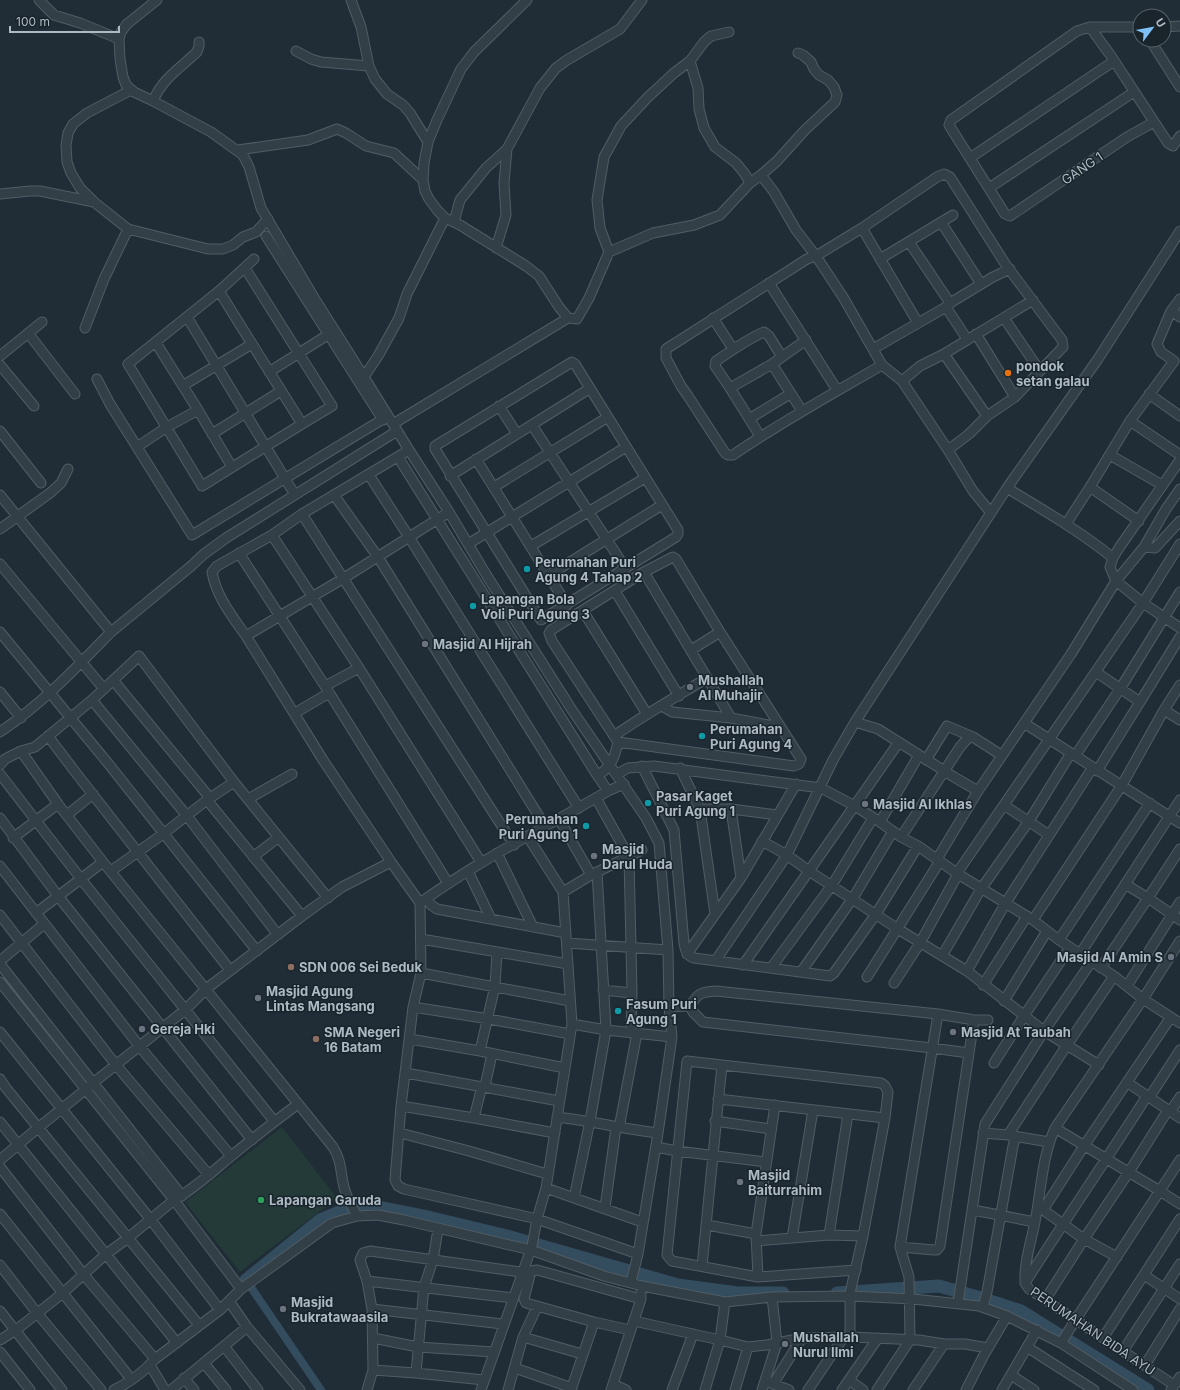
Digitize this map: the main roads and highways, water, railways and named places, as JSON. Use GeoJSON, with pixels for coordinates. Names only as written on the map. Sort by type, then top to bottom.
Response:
{"type":"FeatureCollection","features":[{"type":"Feature","properties":{"kind":"waterway"},"geometry":{"type":"LineString","coordinates":[[246,1280],[320,1220],[362,1204],[428,1217],[507,1236],[678,1285],[738,1293],[783,1293]]}},
{"type":"Feature","properties":{"kind":"waterway"},"geometry":{"type":"LineString","coordinates":[[246,1280],[321,1390]]}},
{"type":"Feature","properties":{"kind":"waterway"},"geometry":{"type":"LineString","coordinates":[[837,1293],[939,1286],[981,1298],[1021,1311],[1148,1390]]}},
{"type":"Feature","properties":{"kind":"place","name":"pondok setan galau"},"geometry":{"type":"Point","coordinates":[1008,373]}},
{"type":"Feature","properties":{"kind":"place","name":"Perumahan Puri Agung 4 Tahap 2"},"geometry":{"type":"Point","coordinates":[527,569]}},
{"type":"Feature","properties":{"kind":"place","name":"Lapangan Bola Voli Puri Agung 3"},"geometry":{"type":"Point","coordinates":[473,606]}},
{"type":"Feature","properties":{"kind":"place","name":"Masjid Al Hijrah"},"geometry":{"type":"Point","coordinates":[425,644]}},
{"type":"Feature","properties":{"kind":"place","name":"Mushallah Al Muhajir"},"geometry":{"type":"Point","coordinates":[690,687]}},
{"type":"Feature","properties":{"kind":"place","name":"Perumahan Puri Agung 4"},"geometry":{"type":"Point","coordinates":[702,736]}},
{"type":"Feature","properties":{"kind":"place","name":"Pasar Kaget Puri Agung 1"},"geometry":{"type":"Point","coordinates":[648,803]}},
{"type":"Feature","properties":{"kind":"place","name":"Masjid Al Ikhlas"},"geometry":{"type":"Point","coordinates":[865,804]}},
{"type":"Feature","properties":{"kind":"place","name":"Perumahan Puri Agung 1"},"geometry":{"type":"Point","coordinates":[586,826]}},
{"type":"Feature","properties":{"kind":"place","name":"Masjid Darul Huda"},"geometry":{"type":"Point","coordinates":[594,856]}},
{"type":"Feature","properties":{"kind":"place","name":"Masjid Al Amin S"},"geometry":{"type":"Point","coordinates":[1171,957]}},
{"type":"Feature","properties":{"kind":"place","name":"SDN 006 Sei Beduk"},"geometry":{"type":"Point","coordinates":[291,967]}},
{"type":"Feature","properties":{"kind":"place","name":"Masjid Agung Lintas Mangsang"},"geometry":{"type":"Point","coordinates":[258,998]}},
{"type":"Feature","properties":{"kind":"place","name":"Fasum Puri Agung 1"},"geometry":{"type":"Point","coordinates":[618,1011]}},
{"type":"Feature","properties":{"kind":"place","name":"Gereja Hki"},"geometry":{"type":"Point","coordinates":[142,1029]}},
{"type":"Feature","properties":{"kind":"place","name":"Masjid At Taubah"},"geometry":{"type":"Point","coordinates":[953,1032]}},
{"type":"Feature","properties":{"kind":"place","name":"SMA Negeri 16 Batam"},"geometry":{"type":"Point","coordinates":[316,1039]}},
{"type":"Feature","properties":{"kind":"place","name":"Masjid Baiturrahim"},"geometry":{"type":"Point","coordinates":[740,1182]}},
{"type":"Feature","properties":{"kind":"place","name":"Lapangan Garuda"},"geometry":{"type":"Point","coordinates":[261,1200]}},
{"type":"Feature","properties":{"kind":"place","name":"Masjid Bukratawaasila"},"geometry":{"type":"Point","coordinates":[283,1309]}},
{"type":"Feature","properties":{"kind":"place","name":"Mushallah Nurul Ilmi"},"geometry":{"type":"Point","coordinates":[785,1344]}}]}
